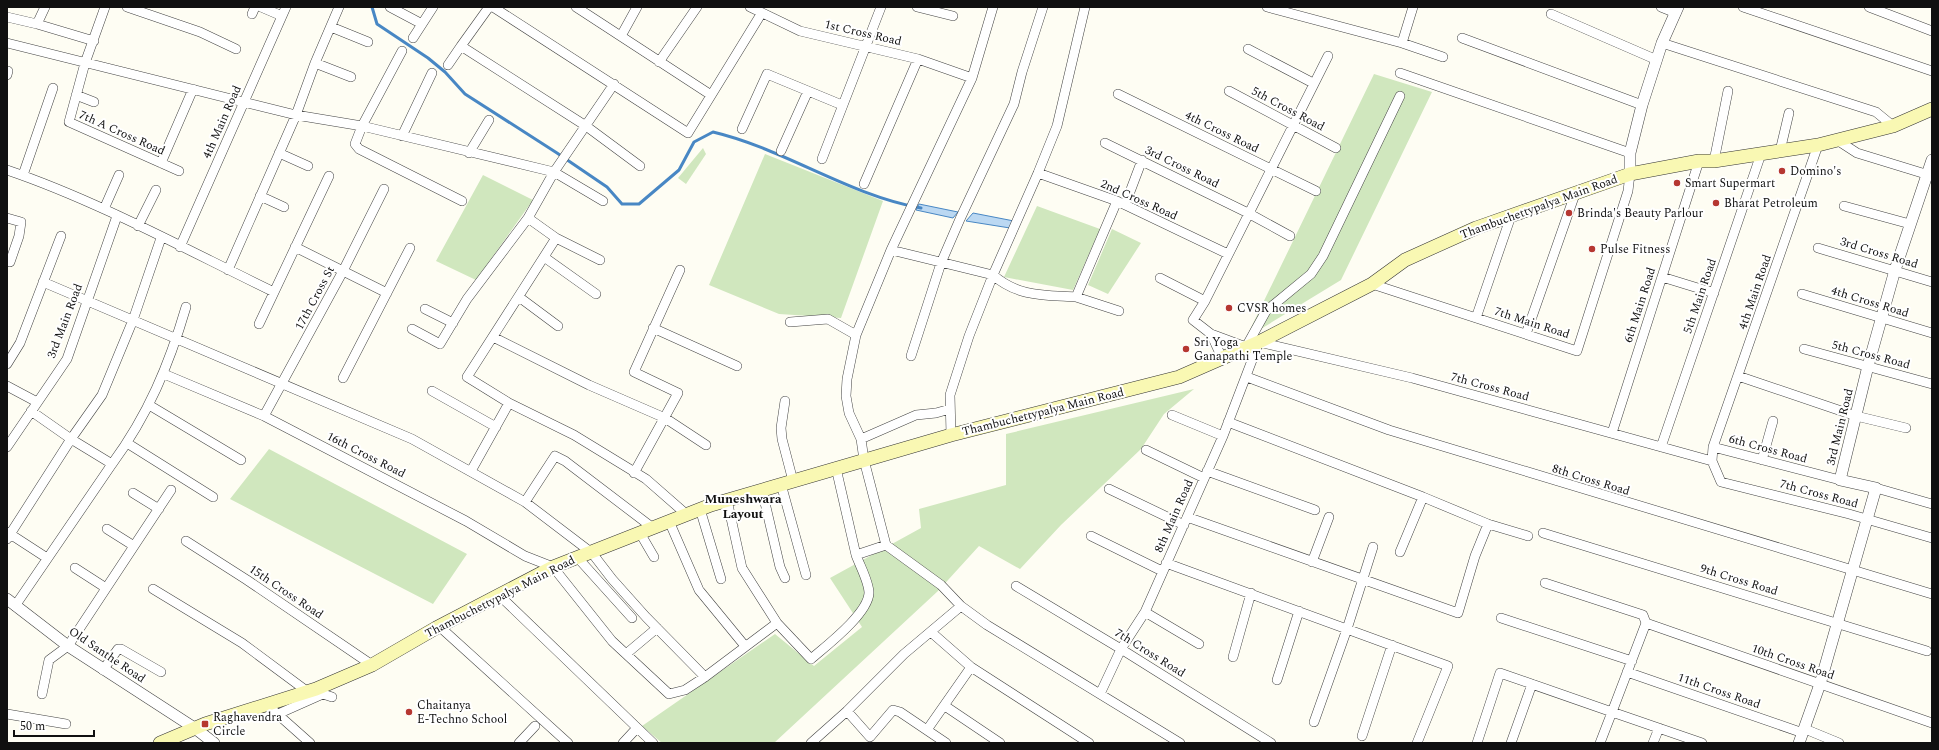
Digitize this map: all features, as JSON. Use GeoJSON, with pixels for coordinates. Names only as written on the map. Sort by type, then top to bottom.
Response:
{"type":"FeatureCollection","features":[{"type":"Feature","properties":{"kind":"main road","name":"Thambuchettypalya Main Road"},"geometry":{"type":"LineString","coordinates":[[160,743],[205,724],[308,692],[372,665],[553,567],[686,514],[787,482],[951,435],[1172,379],[1259,342],[1372,284],[1405,260],[1476,228],[1630,174],[1699,161],[1714,161],[1818,145],[1893,126],[1932,109]]}},
{"type":"Feature","properties":{"kind":"street"},"geometry":{"type":"LineString","coordinates":[[37,24],[45,7]]}},
{"type":"Feature","properties":{"kind":"street","name":"7th A Cross Road"},"geometry":{"type":"LineString","coordinates":[[105,7],[85,63],[68,122],[179,170]]}},
{"type":"Feature","properties":{"kind":"street"},"geometry":{"type":"LineString","coordinates":[[127,7],[200,32],[236,49]]}},
{"type":"Feature","properties":{"kind":"street"},"geometry":{"type":"LineString","coordinates":[[261,7],[282,16]]}},
{"type":"Feature","properties":{"kind":"street","name":"4th Main Road"},"geometry":{"type":"LineString","coordinates":[[180,247],[286,7]]}},
{"type":"Feature","properties":{"kind":"street"},"geometry":{"type":"LineString","coordinates":[[228,270],[278,153],[296,115],[315,64],[339,7]]}},
{"type":"Feature","properties":{"kind":"street"},"geometry":{"type":"LineString","coordinates":[[390,7],[422,24]]}},
{"type":"Feature","properties":{"kind":"street"},"geometry":{"type":"LineString","coordinates":[[414,38],[433,7]]}},
{"type":"Feature","properties":{"kind":"street"},"geometry":{"type":"LineString","coordinates":[[576,7],[711,95]]}},
{"type":"Feature","properties":{"kind":"street"},"geometry":{"type":"LineString","coordinates":[[621,36],[637,7]]}},
{"type":"Feature","properties":{"kind":"street"},"geometry":{"type":"LineString","coordinates":[[659,62],[697,7]]}},
{"type":"Feature","properties":{"kind":"street","name":"1st Cross Road"},"geometry":{"type":"LineString","coordinates":[[750,7],[761,14],[800,31],[918,58],[972,78]]}},
{"type":"Feature","properties":{"kind":"street"},"geometry":{"type":"LineString","coordinates":[[822,159],[881,7]]}},
{"type":"Feature","properties":{"kind":"street"},"geometry":{"type":"LineString","coordinates":[[917,7],[953,16]]}},
{"type":"Feature","properties":{"kind":"street"},"geometry":{"type":"LineString","coordinates":[[993,7],[972,78],[891,250],[856,335],[847,379],[846,396],[849,413],[861,439],[864,460],[886,545],[941,585],[961,606],[987,625],[1180,743]]}},
{"type":"Feature","properties":{"kind":"street"},"geometry":{"type":"LineString","coordinates":[[911,356],[941,263],[1014,104],[1022,72],[1043,7]]}},
{"type":"Feature","properties":{"kind":"street"},"geometry":{"type":"LineString","coordinates":[[951,435],[950,395],[969,336],[993,275],[1038,174],[1057,126],[1085,7]]}},
{"type":"Feature","properties":{"kind":"street"},"geometry":{"type":"LineString","coordinates":[[1268,7],[1402,43],[1443,56]]}},
{"type":"Feature","properties":{"kind":"street"},"geometry":{"type":"LineString","coordinates":[[1402,43],[1413,7]]}},
{"type":"Feature","properties":{"kind":"street"},"geometry":{"type":"LineString","coordinates":[[1630,174],[1630,153],[1642,104],[1662,43],[1677,10],[1661,7]]}},
{"type":"Feature","properties":{"kind":"street"},"geometry":{"type":"LineString","coordinates":[[1742,7],[1932,70]]}},
{"type":"Feature","properties":{"kind":"street"},"geometry":{"type":"LineString","coordinates":[[1868,7],[1932,31]]}},
{"type":"Feature","properties":{"kind":"street"},"geometry":{"type":"LineString","coordinates":[[448,65],[487,8],[614,84],[688,133],[761,14]]}},
{"type":"Feature","properties":{"kind":"street"},"geometry":{"type":"LineString","coordinates":[[1551,14],[1657,60]]}},
{"type":"Feature","properties":{"kind":"street"},"geometry":{"type":"LineString","coordinates":[[7,17],[37,24],[94,41]]}},
{"type":"Feature","properties":{"kind":"street"},"geometry":{"type":"LineString","coordinates":[[331,26],[368,42]]}},
{"type":"Feature","properties":{"kind":"street"},"geometry":{"type":"LineString","coordinates":[[1462,38],[1642,104]]}},
{"type":"Feature","properties":{"kind":"street"},"geometry":{"type":"LineString","coordinates":[[7,43],[245,101],[296,115],[362,126],[554,172],[603,201]]}},
{"type":"Feature","properties":{"kind":"street"},"geometry":{"type":"LineString","coordinates":[[1662,43],[1876,112],[1893,126]]}},
{"type":"Feature","properties":{"kind":"street"},"geometry":{"type":"LineString","coordinates":[[461,46],[586,126],[640,166]]}},
{"type":"Feature","properties":{"kind":"street"},"geometry":{"type":"LineString","coordinates":[[1248,49],[1313,83]]}},
{"type":"Feature","properties":{"kind":"street"},"geometry":{"type":"LineString","coordinates":[[402,51],[362,126],[355,144],[359,149],[462,201]]}},
{"type":"Feature","properties":{"kind":"street"},"geometry":{"type":"LineString","coordinates":[[1328,56],[1313,83],[1205,301],[1193,320],[1211,334],[1246,347],[1266,311],[1311,274],[1323,256],[1400,96]]}},
{"type":"Feature","properties":{"kind":"street"},"geometry":{"type":"LineString","coordinates":[[864,184],[918,58]]}},
{"type":"Feature","properties":{"kind":"street"},"geometry":{"type":"LineString","coordinates":[[315,64],[351,77]]}},
{"type":"Feature","properties":{"kind":"street"},"geometry":{"type":"LineString","coordinates":[[402,136],[432,73]]}},
{"type":"Feature","properties":{"kind":"street"},"geometry":{"type":"LineString","coordinates":[[1400,73],[1630,153]]}},
{"type":"Feature","properties":{"kind":"street"},"geometry":{"type":"LineString","coordinates":[[742,129],[768,74],[842,105]]}},
{"type":"Feature","properties":{"kind":"street"},"geometry":{"type":"LineString","coordinates":[[412,329],[440,344],[467,299],[528,218],[554,172],[614,84]]}},
{"type":"Feature","properties":{"kind":"street"},"geometry":{"type":"LineString","coordinates":[[23,175],[53,88]]}},
{"type":"Feature","properties":{"kind":"street"},"geometry":{"type":"LineString","coordinates":[[161,163],[193,89]]}},
{"type":"Feature","properties":{"kind":"street"},"geometry":{"type":"LineString","coordinates":[[782,150],[808,91]]}},
{"type":"Feature","properties":{"kind":"street","name":"5th Cross Road"},"geometry":{"type":"LineString","coordinates":[[1229,91],[1336,148]]}},
{"type":"Feature","properties":{"kind":"street"},"geometry":{"type":"LineString","coordinates":[[1714,161],[1728,91]]}},
{"type":"Feature","properties":{"kind":"street","name":"4th Cross Road"},"geometry":{"type":"LineString","coordinates":[[1118,94],[1316,191]]}},
{"type":"Feature","properties":{"kind":"street"},"geometry":{"type":"LineString","coordinates":[[76,95],[94,102]]}},
{"type":"Feature","properties":{"kind":"street"},"geometry":{"type":"LineString","coordinates":[[1780,151],[1789,113]]}},
{"type":"Feature","properties":{"kind":"street"},"geometry":{"type":"LineString","coordinates":[[469,152],[489,120]]}},
{"type":"Feature","properties":{"kind":"street"},"geometry":{"type":"LineString","coordinates":[[1837,140],[1857,153],[1930,175]]}},
{"type":"Feature","properties":{"kind":"street","name":"3rd Cross Road"},"geometry":{"type":"LineString","coordinates":[[1105,143],[1248,213],[1290,236]]}},
{"type":"Feature","properties":{"kind":"street","name":"4th Main Road"},"geometry":{"type":"LineString","coordinates":[[1713,447],[1818,145]]}},
{"type":"Feature","properties":{"kind":"street"},"geometry":{"type":"LineString","coordinates":[[278,153],[308,166]]}},
{"type":"Feature","properties":{"kind":"street","name":"5th Main Road"},"geometry":{"type":"LineString","coordinates":[[1661,447],[1761,154]]}},
{"type":"Feature","properties":{"kind":"street"},"geometry":{"type":"LineString","coordinates":[[1076,297],[1142,160]]}},
{"type":"Feature","properties":{"kind":"street","name":"3rd Main Road"},"geometry":{"type":"LineString","coordinates":[[1876,488],[1840,480],[1868,366],[1895,270],[1910,224],[1930,175],[1932,160]]}},
{"type":"Feature","properties":{"kind":"street","name":"6th Main Road"},"geometry":{"type":"LineString","coordinates":[[1612,432],[1699,161]]}},
{"type":"Feature","properties":{"kind":"street"},"geometry":{"type":"LineString","coordinates":[[7,170],[23,175],[104,209],[274,292]]}},
{"type":"Feature","properties":{"kind":"street","name":"2nd Cross Road"},"geometry":{"type":"LineString","coordinates":[[1038,174],[1121,203],[1228,254]]}},
{"type":"Feature","properties":{"kind":"street","name":"7th Main Road"},"geometry":{"type":"LineString","coordinates":[[1372,284],[1577,351],[1628,191],[1630,174]]}},
{"type":"Feature","properties":{"kind":"street"},"geometry":{"type":"LineString","coordinates":[[104,209],[119,175]]}},
{"type":"Feature","properties":{"kind":"street"},"geometry":{"type":"LineString","coordinates":[[259,324],[329,176]]}},
{"type":"Feature","properties":{"kind":"street","name":"17th Cross St"},"geometry":{"type":"LineString","coordinates":[[264,416],[343,271],[384,189]]}},
{"type":"Feature","properties":{"kind":"street"},"geometry":{"type":"LineString","coordinates":[[138,226],[156,190]]}},
{"type":"Feature","properties":{"kind":"street"},"geometry":{"type":"LineString","coordinates":[[1526,334],[1575,194]]}},
{"type":"Feature","properties":{"kind":"street"},"geometry":{"type":"LineString","coordinates":[[260,196],[284,207]]}},
{"type":"Feature","properties":{"kind":"street"},"geometry":{"type":"LineString","coordinates":[[1844,206],[1910,224]]}},
{"type":"Feature","properties":{"kind":"street","name":"3rd Main Road"},"geometry":{"type":"LineString","coordinates":[[8,444],[66,360],[117,216]]}},
{"type":"Feature","properties":{"kind":"street"},"geometry":{"type":"LineString","coordinates":[[1476,318],[1511,216]]}},
{"type":"Feature","properties":{"kind":"street"},"geometry":{"type":"LineString","coordinates":[[7,218],[21,222],[19,236],[10,262],[7,260]]}},
{"type":"Feature","properties":{"kind":"street"},"geometry":{"type":"LineString","coordinates":[[528,218],[556,238],[600,260]]}},
{"type":"Feature","properties":{"kind":"street"},"geometry":{"type":"LineString","coordinates":[[7,364],[20,343],[61,236]]}},
{"type":"Feature","properties":{"kind":"street"},"geometry":{"type":"LineString","coordinates":[[47,558],[8,535],[71,439],[102,395],[133,320],[161,238]]}},
{"type":"Feature","properties":{"kind":"street"},"geometry":{"type":"LineString","coordinates":[[556,238],[467,378],[509,403],[574,435],[646,479],[686,514]]}},
{"type":"Feature","properties":{"kind":"street"},"geometry":{"type":"LineString","coordinates":[[295,247],[388,293]]}},
{"type":"Feature","properties":{"kind":"street"},"geometry":{"type":"LineString","coordinates":[[344,378],[410,248]]}},
{"type":"Feature","properties":{"kind":"street","name":"3rd Cross Road"},"geometry":{"type":"LineString","coordinates":[[1818,248],[1932,282]]}},
{"type":"Feature","properties":{"kind":"street"},"geometry":{"type":"LineString","coordinates":[[891,250],[993,275],[1004,285],[1028,294],[1076,297],[1119,311]]}},
{"type":"Feature","properties":{"kind":"street"},"geometry":{"type":"LineString","coordinates":[[544,257],[596,294]]}},
{"type":"Feature","properties":{"kind":"street"},"geometry":{"type":"LineString","coordinates":[[634,473],[678,393],[634,372],[680,270]]}},
{"type":"Feature","properties":{"kind":"street"},"geometry":{"type":"LineString","coordinates":[[1662,277],[1714,293]]}},
{"type":"Feature","properties":{"kind":"street"},"geometry":{"type":"LineString","coordinates":[[1160,278],[1205,301]]}},
{"type":"Feature","properties":{"kind":"street"},"geometry":{"type":"LineString","coordinates":[[43,282],[412,439],[525,502],[592,552],[612,579],[705,677]]}},
{"type":"Feature","properties":{"kind":"street","name":"4th Cross Road"},"geometry":{"type":"LineString","coordinates":[[1802,294],[1932,333]]}},
{"type":"Feature","properties":{"kind":"street"},"geometry":{"type":"LineString","coordinates":[[519,298],[558,326]]}},
{"type":"Feature","properties":{"kind":"street"},"geometry":{"type":"LineString","coordinates":[[9,603],[47,558],[128,443],[164,374],[177,339],[186,308]]}},
{"type":"Feature","properties":{"kind":"street"},"geometry":{"type":"LineString","coordinates":[[425,309],[453,323]]}},
{"type":"Feature","properties":{"kind":"street"},"geometry":{"type":"LineString","coordinates":[[790,322],[828,319],[856,335]]}},
{"type":"Feature","properties":{"kind":"street"},"geometry":{"type":"LineString","coordinates":[[653,328],[737,366]]}},
{"type":"Feature","properties":{"kind":"street"},"geometry":{"type":"LineString","coordinates":[[1211,334],[1222,358]]}},
{"type":"Feature","properties":{"kind":"street"},"geometry":{"type":"LineString","coordinates":[[493,336],[589,385],[665,418],[706,445]]}},
{"type":"Feature","properties":{"kind":"street","name":"7th Cross Road"},"geometry":{"type":"LineString","coordinates":[[1259,342],[1384,371],[1612,432],[1712,461]]}},
{"type":"Feature","properties":{"kind":"street","name":"8th Main Road"},"geometry":{"type":"LineString","coordinates":[[1100,694],[1121,649],[1145,612],[1223,436],[1247,377],[1259,342]]}},
{"type":"Feature","properties":{"kind":"street","name":"5th Cross Road"},"geometry":{"type":"LineString","coordinates":[[1804,349],[1932,384]]}},
{"type":"Feature","properties":{"kind":"street","name":"16th Cross Road"},"geometry":{"type":"LineString","coordinates":[[164,374],[264,416],[466,521],[525,556],[553,567]]}},
{"type":"Feature","properties":{"kind":"street"},"geometry":{"type":"LineString","coordinates":[[1738,376],[1856,416],[1906,428]]}},
{"type":"Feature","properties":{"kind":"street","name":"8th Cross Road"},"geometry":{"type":"LineString","coordinates":[[1247,377],[1389,430],[1932,594]]}},
{"type":"Feature","properties":{"kind":"street"},"geometry":{"type":"LineString","coordinates":[[7,386],[37,402]]}},
{"type":"Feature","properties":{"kind":"street"},"geometry":{"type":"LineString","coordinates":[[432,391],[496,427]]}},
{"type":"Feature","properties":{"kind":"street"},"geometry":{"type":"LineString","coordinates":[[785,401],[781,428],[787,482],[806,575]]}},
{"type":"Feature","properties":{"kind":"street"},"geometry":{"type":"LineString","coordinates":[[471,471],[509,403]]}},
{"type":"Feature","properties":{"kind":"street"},"geometry":{"type":"LineString","coordinates":[[149,405],[240,460]]}},
{"type":"Feature","properties":{"kind":"street"},"geometry":{"type":"LineString","coordinates":[[861,439],[901,420],[916,415],[936,413],[950,409]]}},
{"type":"Feature","properties":{"kind":"street"},"geometry":{"type":"LineString","coordinates":[[31,412],[112,464]]}},
{"type":"Feature","properties":{"kind":"street"},"geometry":{"type":"LineString","coordinates":[[1172,415],[1223,436]]}},
{"type":"Feature","properties":{"kind":"street"},"geometry":{"type":"LineString","coordinates":[[1762,460],[1773,421]]}},
{"type":"Feature","properties":{"kind":"street"},"geometry":{"type":"LineString","coordinates":[[1228,422],[1423,497],[1488,524],[1528,536]]}},
{"type":"Feature","properties":{"kind":"street"},"geometry":{"type":"LineString","coordinates":[[128,443],[213,497]]}},
{"type":"Feature","properties":{"kind":"street","name":"7th Cross Road"},"geometry":{"type":"LineString","coordinates":[[1713,447],[1712,461],[1721,482],[1867,519],[1932,538]]}},
{"type":"Feature","properties":{"kind":"street","name":"6th Cross Road"},"geometry":{"type":"LineString","coordinates":[[1713,447],[1840,480]]}},
{"type":"Feature","properties":{"kind":"street"},"geometry":{"type":"LineString","coordinates":[[1146,450],[1206,474],[1315,510]]}},
{"type":"Feature","properties":{"kind":"street"},"geometry":{"type":"LineString","coordinates":[[525,502],[555,456],[565,461],[653,528]]}},
{"type":"Feature","properties":{"kind":"street"},"geometry":{"type":"LineString","coordinates":[[727,500],[742,568],[777,623],[811,659],[844,632],[868,599],[869,592],[856,555],[836,468]]}},
{"type":"Feature","properties":{"kind":"street"},"geometry":{"type":"LineString","coordinates":[[1802,735],[1820,684],[1876,488],[1932,504]]}},
{"type":"Feature","properties":{"kind":"street"},"geometry":{"type":"LineString","coordinates":[[1109,489],[1185,521],[1312,562],[1458,612],[1475,556],[1488,524]]}},
{"type":"Feature","properties":{"kind":"street"},"geometry":{"type":"LineString","coordinates":[[42,694],[49,660],[68,646],[171,490]]}},
{"type":"Feature","properties":{"kind":"street"},"geometry":{"type":"LineString","coordinates":[[762,490],[776,551],[785,578]]}},
{"type":"Feature","properties":{"kind":"street"},"geometry":{"type":"LineString","coordinates":[[133,493],[158,509]]}},
{"type":"Feature","properties":{"kind":"street"},"geometry":{"type":"LineString","coordinates":[[1400,552],[1423,497]]}},
{"type":"Feature","properties":{"kind":"street"},"geometry":{"type":"LineString","coordinates":[[700,509],[721,579]]}},
{"type":"Feature","properties":{"kind":"street"},"geometry":{"type":"LineString","coordinates":[[1312,562],[1329,517]]}},
{"type":"Feature","properties":{"kind":"street"},"geometry":{"type":"LineString","coordinates":[[669,521],[699,590],[746,646]]}},
{"type":"Feature","properties":{"kind":"street"},"geometry":{"type":"LineString","coordinates":[[107,529],[134,546]]}},
{"type":"Feature","properties":{"kind":"street"},"geometry":{"type":"LineString","coordinates":[[640,533],[654,557]]}},
{"type":"Feature","properties":{"kind":"street","name":"9th Cross Road"},"geometry":{"type":"LineString","coordinates":[[1543,533],[1837,622],[1927,651]]}},
{"type":"Feature","properties":{"kind":"street"},"geometry":{"type":"LineString","coordinates":[[1091,536],[1164,567],[1251,593],[1448,666],[1417,743]]}},
{"type":"Feature","properties":{"kind":"street","name":"15th Cross Road"},"geometry":{"type":"LineString","coordinates":[[186,541],[247,580],[372,665]]}},
{"type":"Feature","properties":{"kind":"street"},"geometry":{"type":"LineString","coordinates":[[856,555],[886,545]]}},
{"type":"Feature","properties":{"kind":"street"},"geometry":{"type":"LineString","coordinates":[[1314,722],[1347,629],[1373,547]]}},
{"type":"Feature","properties":{"kind":"street"},"geometry":{"type":"LineString","coordinates":[[577,557],[632,618]]}},
{"type":"Feature","properties":{"kind":"street"},"geometry":{"type":"LineString","coordinates":[[553,567],[612,641],[669,694],[685,690],[705,677],[777,623]]}},
{"type":"Feature","properties":{"kind":"street"},"geometry":{"type":"LineString","coordinates":[[75,568],[106,588]]}},
{"type":"Feature","properties":{"kind":"street"},"geometry":{"type":"LineString","coordinates":[[1545,583],[1643,615],[1646,623],[1600,743]]}},
{"type":"Feature","properties":{"kind":"street","name":"7th Cross Road"},"geometry":{"type":"LineString","coordinates":[[1016,586],[1121,649],[1271,743]]}},
{"type":"Feature","properties":{"kind":"street"},"geometry":{"type":"LineString","coordinates":[[153,590],[242,643],[308,692]]}},
{"type":"Feature","properties":{"kind":"street"},"geometry":{"type":"LineString","coordinates":[[1233,657],[1251,593]]}},
{"type":"Feature","properties":{"kind":"street"},"geometry":{"type":"LineString","coordinates":[[499,595],[636,729],[653,743]]}},
{"type":"Feature","properties":{"kind":"street","name":"Old Santhe Road"},"geometry":{"type":"LineString","coordinates":[[9,603],[68,646],[196,729],[214,743]]}},
{"type":"Feature","properties":{"kind":"street"},"geometry":{"type":"LineString","coordinates":[[810,743],[847,711],[904,654],[961,606]]}},
{"type":"Feature","properties":{"kind":"street"},"geometry":{"type":"LineString","coordinates":[[1277,680],[1299,611]]}},
{"type":"Feature","properties":{"kind":"street"},"geometry":{"type":"LineString","coordinates":[[1145,612],[1199,644]]}},
{"type":"Feature","properties":{"kind":"street"},"geometry":{"type":"LineString","coordinates":[[1501,618],[1632,661]]}},
{"type":"Feature","properties":{"kind":"street","name":"10th Cross Road"},"geometry":{"type":"LineString","coordinates":[[1646,623],[1932,722]]}},
{"type":"Feature","properties":{"kind":"street"},"geometry":{"type":"LineString","coordinates":[[440,627],[568,743]]}},
{"type":"Feature","properties":{"kind":"street"},"geometry":{"type":"LineString","coordinates":[[626,654],[657,628]]}},
{"type":"Feature","properties":{"kind":"street"},"geometry":{"type":"LineString","coordinates":[[931,632],[971,667],[1076,740],[1089,743]]}},
{"type":"Feature","properties":{"kind":"street"},"geometry":{"type":"LineString","coordinates":[[1362,736],[1392,645]]}},
{"type":"Feature","properties":{"kind":"street"},"geometry":{"type":"LineString","coordinates":[[104,670],[118,650],[121,649],[161,672]]}},
{"type":"Feature","properties":{"kind":"street"},"geometry":{"type":"LineString","coordinates":[[930,727],[971,667]]}},
{"type":"Feature","properties":{"kind":"street","name":"11th Cross Road"},"geometry":{"type":"LineString","coordinates":[[1628,672],[1802,735],[1839,743]]}},
{"type":"Feature","properties":{"kind":"street"},"geometry":{"type":"LineString","coordinates":[[1477,743],[1500,673],[1702,743]]}},
{"type":"Feature","properties":{"kind":"street"},"geometry":{"type":"LineString","coordinates":[[1515,742],[1532,684]]}},
{"type":"Feature","properties":{"kind":"street"},"geometry":{"type":"LineString","coordinates":[[278,714],[323,694],[332,697]]}},
{"type":"Feature","properties":{"kind":"street"},"geometry":{"type":"LineString","coordinates":[[267,704],[310,743]]}},
{"type":"Feature","properties":{"kind":"street"},"geometry":{"type":"LineString","coordinates":[[945,706],[1000,743]]}},
{"type":"Feature","properties":{"kind":"street"},"geometry":{"type":"LineString","coordinates":[[847,711],[870,737],[893,710],[900,712],[946,743]]}},
{"type":"Feature","properties":{"kind":"street"},"geometry":{"type":"LineString","coordinates":[[7,714],[66,724]]}},
{"type":"Feature","properties":{"kind":"street"},"geometry":{"type":"LineString","coordinates":[[519,743],[535,726]]}},
{"type":"Feature","properties":{"kind":"street"},"geometry":{"type":"LineString","coordinates":[[1653,743],[1659,728]]}},
{"type":"Feature","properties":{"kind":"street"},"geometry":{"type":"LineString","coordinates":[[623,743],[636,729]]}},
{"type":"Feature","properties":{"kind":"green space"},"geometry":{"type":"Polygon","coordinates":[[[1374,74],[1432,92],[1341,280],[1246,338],[1374,74]]]}},
{"type":"Feature","properties":{"kind":"green space"},"geometry":{"type":"Polygon","coordinates":[[[703,148],[706,154],[686,184],[678,178],[703,148]]]}},
{"type":"Feature","properties":{"kind":"green space"},"geometry":{"type":"Polygon","coordinates":[[[765,154],[883,201],[841,318],[779,314],[709,285],[765,154]]]}},
{"type":"Feature","properties":{"kind":"green space"},"geometry":{"type":"Polygon","coordinates":[[[483,175],[533,200],[476,280],[436,261],[483,175]]]}},
{"type":"Feature","properties":{"kind":"green space"},"geometry":{"type":"Polygon","coordinates":[[[1037,206],[1100,229],[1073,290],[1004,277],[1037,206]]]}},
{"type":"Feature","properties":{"kind":"green space"},"geometry":{"type":"Polygon","coordinates":[[[1112,229],[1141,243],[1108,294],[1088,285],[1112,229]]]}},
{"type":"Feature","properties":{"kind":"green space"},"geometry":{"type":"Polygon","coordinates":[[[1194,389],[1164,414],[1141,449],[1061,525],[1020,569],[979,546],[938,591],[774,743],[662,743],[642,726],[775,634],[814,666],[862,627],[830,578],[921,528],[919,509],[1006,485],[1006,434],[1194,389]]]}},
{"type":"Feature","properties":{"kind":"green space"},"geometry":{"type":"Polygon","coordinates":[[[269,449],[467,554],[433,604],[230,499],[269,449]]]}},
{"type":"Feature","properties":{"kind":"water"},"geometry":{"type":"Polygon","coordinates":[[[919,204],[958,212],[953,218],[916,210],[919,204]]]}},
{"type":"Feature","properties":{"kind":"water"},"geometry":{"type":"Polygon","coordinates":[[[973,213],[1014,221],[1010,228],[966,221],[973,213]]]}},
{"type":"Feature","properties":{"kind":"waterway"},"geometry":{"type":"LineString","coordinates":[[372,7],[377,24],[428,58],[445,72],[465,94],[607,187],[622,204],[639,204],[679,170],[694,142],[713,132],[766,149],[868,193],[894,202],[921,208]]}},
{"type":"Feature","properties":{"kind":"place","name":"Domino's"},"geometry":{"type":"Point","coordinates":[1782,171]}},
{"type":"Feature","properties":{"kind":"place","name":"Smart Supermart"},"geometry":{"type":"Point","coordinates":[1677,183]}},
{"type":"Feature","properties":{"kind":"place","name":"Bharat Petroleum"},"geometry":{"type":"Point","coordinates":[1716,203]}},
{"type":"Feature","properties":{"kind":"place","name":"Brinda's Beauty Parlour"},"geometry":{"type":"Point","coordinates":[1569,213]}},
{"type":"Feature","properties":{"kind":"place","name":"Pulse Fitness"},"geometry":{"type":"Point","coordinates":[1592,249]}},
{"type":"Feature","properties":{"kind":"place","name":"CVSR homes"},"geometry":{"type":"Point","coordinates":[1229,308]}},
{"type":"Feature","properties":{"kind":"place","name":"Sri Yoga Ganapathi Temple"},"geometry":{"type":"Point","coordinates":[1186,349]}},
{"type":"Feature","properties":{"kind":"place","name":"Chaitanya E-Techno School"},"geometry":{"type":"Point","coordinates":[409,712]}},
{"type":"Feature","properties":{"kind":"place","name":"Raghavendra Circle"},"geometry":{"type":"Point","coordinates":[205,724]}},
{"type":"Feature","properties":{"kind":"district","name":"Muneshwara Layout"},"geometry":{"type":"Point","coordinates":[743,506]}}]}
